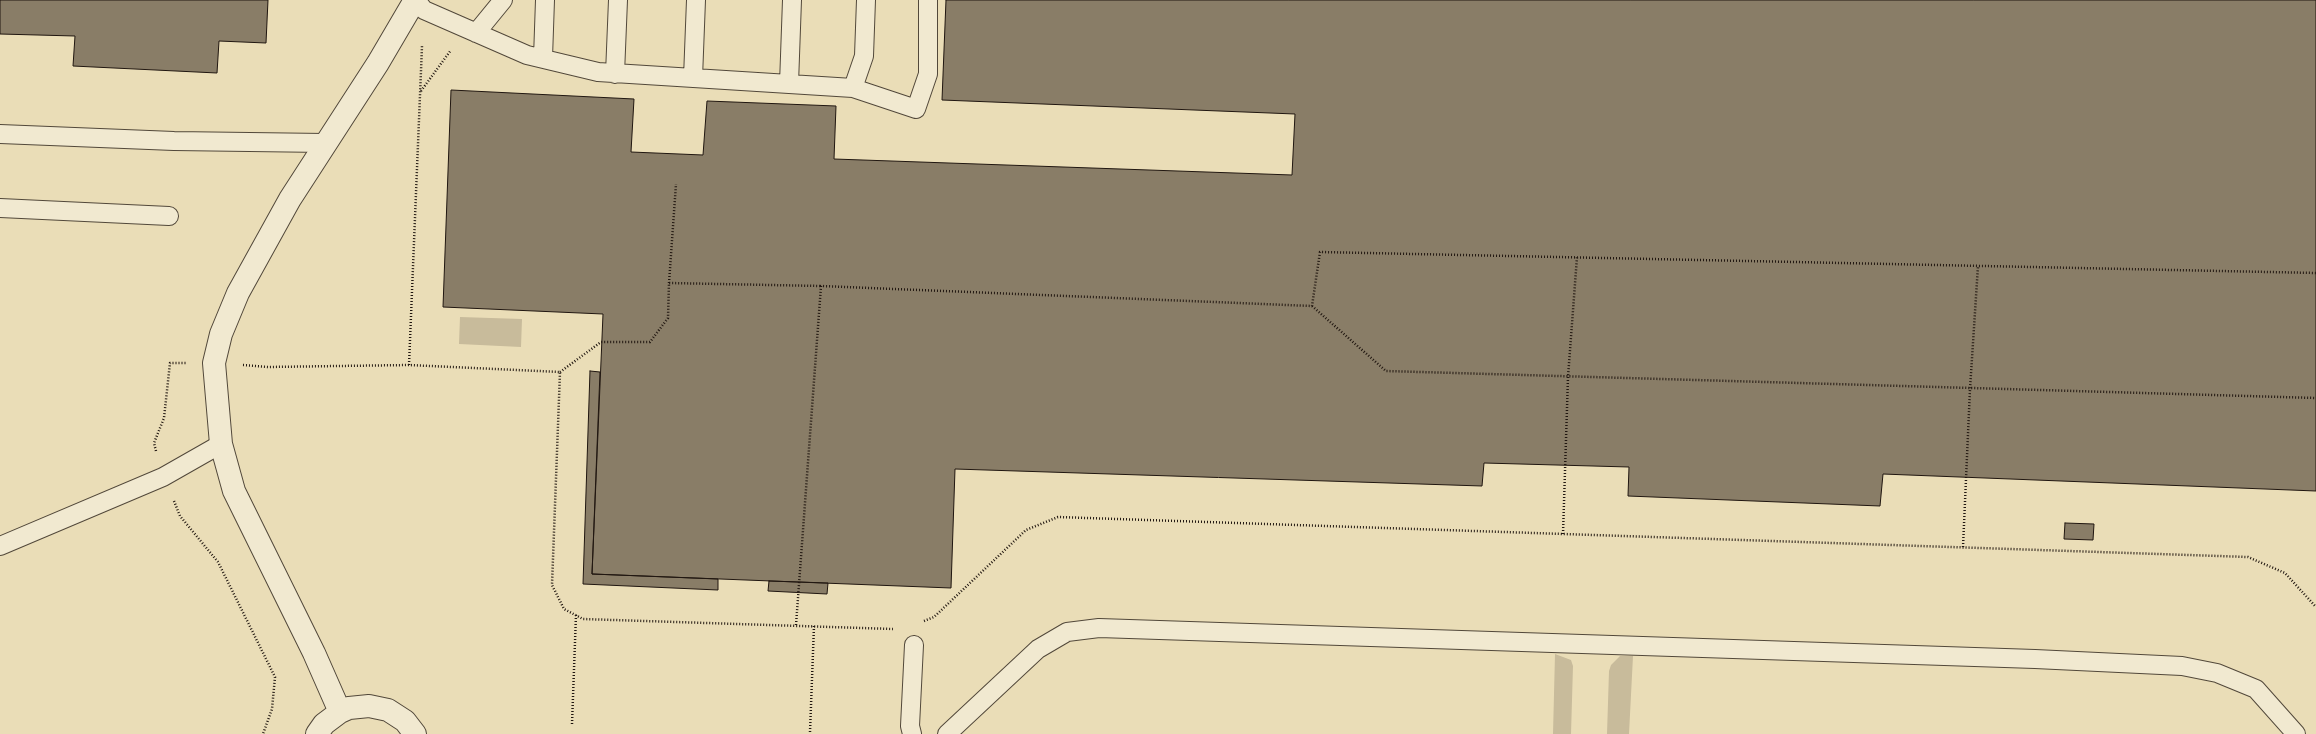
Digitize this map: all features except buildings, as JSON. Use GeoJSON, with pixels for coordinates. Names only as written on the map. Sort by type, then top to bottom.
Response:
{"type":"FeatureCollection","features":[{"type":"Feature","properties":{"kind":"street"},"geometry":{"type":"LineString","coordinates":[[340,712],[234,491],[221,444],[214,363],[221,334],[238,293],[290,199],[378,63],[422,3]]}},
{"type":"Feature","properties":{"kind":"street"},"geometry":{"type":"LineString","coordinates":[[317,734],[324,724],[340,712],[349,708],[369,706],[388,710],[405,721],[415,734]]}},
{"type":"Feature","properties":{"kind":"lane"},"geometry":{"type":"LineString","coordinates":[[476,33],[503,0]]}},
{"type":"Feature","properties":{"kind":"lane"},"geometry":{"type":"LineString","coordinates":[[543,58],[545,0]]}},
{"type":"Feature","properties":{"kind":"lane"},"geometry":{"type":"LineString","coordinates":[[615,74],[618,0]]}},
{"type":"Feature","properties":{"kind":"lane"},"geometry":{"type":"LineString","coordinates":[[693,78],[696,0]]}},
{"type":"Feature","properties":{"kind":"lane"},"geometry":{"type":"LineString","coordinates":[[790,84],[792,0]]}},
{"type":"Feature","properties":{"kind":"lane"},"geometry":{"type":"LineString","coordinates":[[853,88],[864,56],[866,0]]}},
{"type":"Feature","properties":{"kind":"lane"},"geometry":{"type":"LineString","coordinates":[[422,3],[476,33],[527,55],[598,72],[853,88],[916,109],[928,74],[928,0]]}},
{"type":"Feature","properties":{"kind":"lane"},"geometry":{"type":"LineString","coordinates":[[0,134],[166,140],[325,143]]}},
{"type":"Feature","properties":{"kind":"lane"},"geometry":{"type":"LineString","coordinates":[[0,208],[169,216]]}},
{"type":"Feature","properties":{"kind":"lane"},"geometry":{"type":"LineString","coordinates":[[0,546],[163,477],[221,444]]}},
{"type":"Feature","properties":{"kind":"lane"},"geometry":{"type":"LineString","coordinates":[[947,734],[1038,649],[1067,632],[1099,628],[2035,659],[2182,666],[2217,673],[2256,689],[2296,734]]}},
{"type":"Feature","properties":{"kind":"lane"},"geometry":{"type":"LineString","coordinates":[[912,734],[910,726],[914,645]]}},
{"type":"Feature","properties":{"kind":"path"},"geometry":{"type":"LineString","coordinates":[[422,3],[409,365],[560,372],[601,342],[650,342],[668,318],[676,184]]}},
{"type":"Feature","properties":{"kind":"path"},"geometry":{"type":"LineString","coordinates":[[1312,306],[1320,252],[2316,273]]}},
{"type":"Feature","properties":{"kind":"path"},"geometry":{"type":"LineString","coordinates":[[1564,534],[1568,377],[1577,257]]}},
{"type":"Feature","properties":{"kind":"path"},"geometry":{"type":"LineString","coordinates":[[1963,547],[1970,389],[1978,266]]}},
{"type":"Feature","properties":{"kind":"path"},"geometry":{"type":"LineString","coordinates":[[670,283],[821,286],[1312,306],[1386,371],[2316,398]]}},
{"type":"Feature","properties":{"kind":"path"},"geometry":{"type":"LineString","coordinates":[[796,626],[821,286]]}},
{"type":"Feature","properties":{"kind":"path"},"geometry":{"type":"LineString","coordinates":[[560,372],[552,585],[564,610],[583,619],[897,629]]}},
{"type":"Feature","properties":{"kind":"path"},"geometry":{"type":"LineString","coordinates":[[920,623],[934,617],[1026,530],[1058,517],[2248,557],[2285,573],[2316,607]]}},
{"type":"Feature","properties":{"kind":"path"},"geometry":{"type":"LineString","coordinates":[[572,724],[576,616]]}},
{"type":"Feature","properties":{"kind":"path"},"geometry":{"type":"LineString","coordinates":[[810,732],[814,626]]}},
{"type":"Feature","properties":{"kind":"shaded area"},"geometry":{"type":"Polygon","coordinates":[[[460,317],[522,319],[521,347],[459,344],[460,317]]]}},
{"type":"Feature","properties":{"kind":"shaded area"},"geometry":{"type":"Polygon","coordinates":[[[1555,654],[1571,660],[1573,666],[1571,734],[1553,734],[1555,654]]]}},
{"type":"Feature","properties":{"kind":"shaded area"},"geometry":{"type":"Polygon","coordinates":[[[1620,656],[1633,656],[1629,734],[1607,734],[1609,671],[1611,665],[1620,656]]]}}]}
